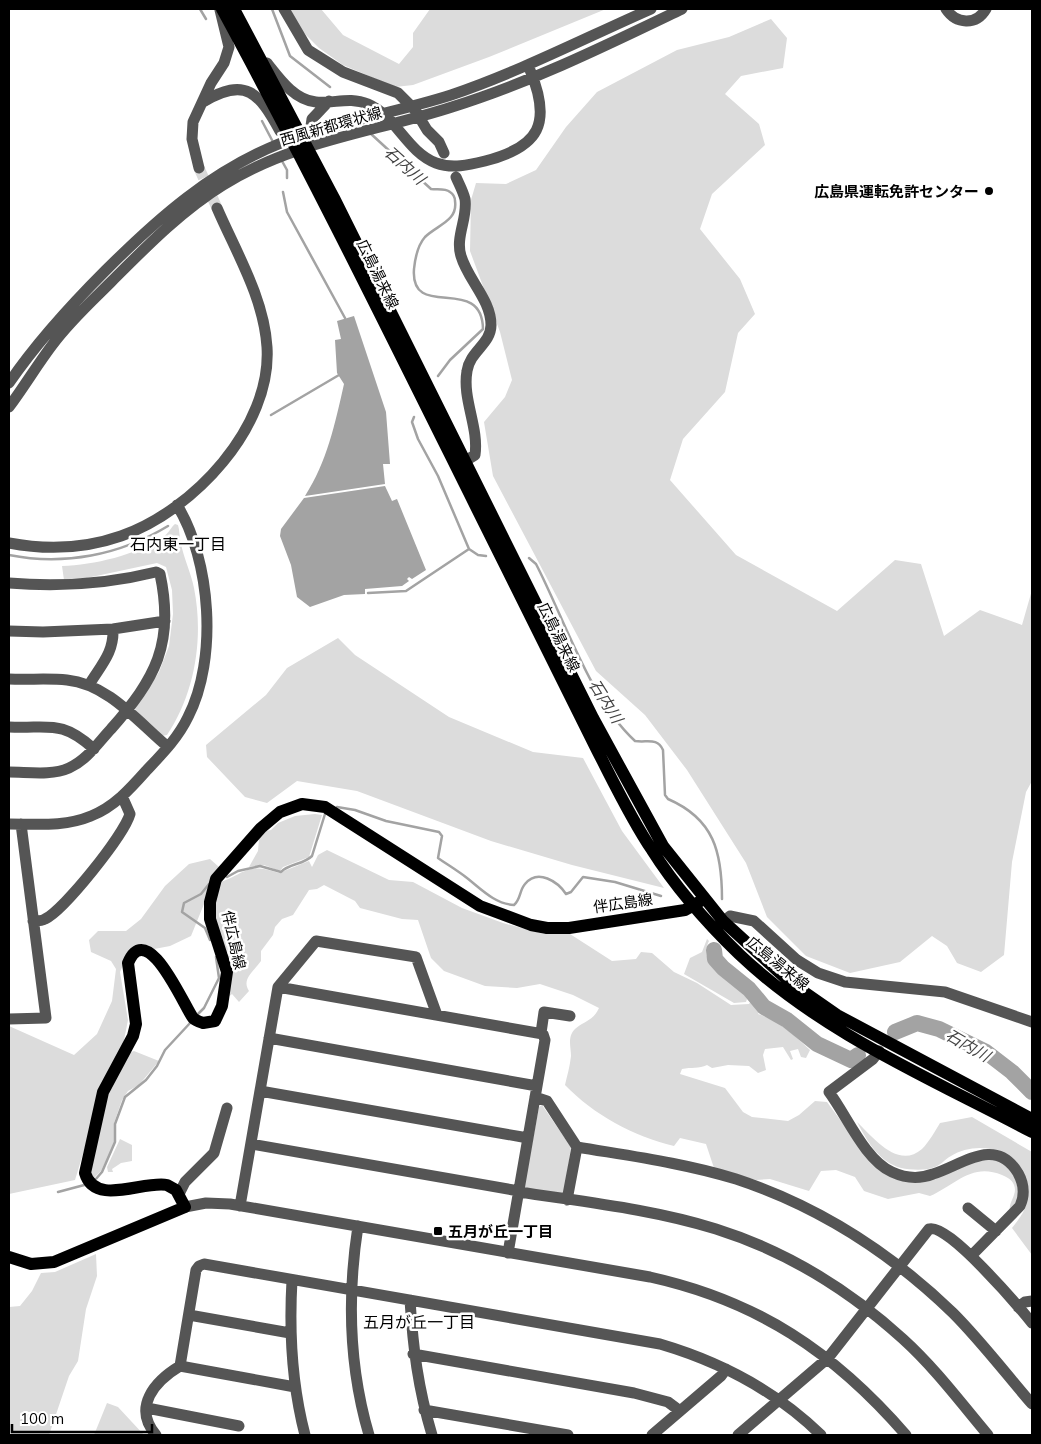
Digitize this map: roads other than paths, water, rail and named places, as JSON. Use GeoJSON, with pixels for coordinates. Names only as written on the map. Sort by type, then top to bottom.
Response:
{"type":"FeatureCollection","features":[{"type":"Feature","properties":{"kind":"main road","name":"広島湯来線"},"geometry":{"type":"LineString","coordinates":[[220,9],[317,188],[647,820],[699,902],[719,925],[741,956],[788,994],[834,1026],[1032,1132]]}},
{"type":"Feature","properties":{"kind":"main road","name":"広島湯来線"},"geometry":{"type":"LineString","coordinates":[[234,9],[309,149],[461,464]]}},
{"type":"Feature","properties":{"kind":"main road","name":"伴広島線"},"geometry":{"type":"LineString","coordinates":[[179,1194],[176,1190],[163,1184],[103,1190],[91,1183],[85,1173],[85,1166],[103,1092],[133,1036],[136,1024],[128,963],[133,955],[142,950],[154,955],[194,1019],[203,1024],[212,1023],[218,1017],[222,1006],[227,969],[210,920],[210,902],[216,879],[271,818],[296,806],[315,804],[332,811],[480,906],[531,925],[547,928],[569,928],[685,910],[699,902]]}},
{"type":"Feature","properties":{"kind":"main road","name":"広島湯来線"},"geometry":{"type":"LineString","coordinates":[[719,925],[791,983],[838,1015],[1032,1119]]}},
{"type":"Feature","properties":{"kind":"main road"},"geometry":{"type":"LineString","coordinates":[[9,1257],[31,1264],[54,1262],[185,1207],[179,1194]]}},
{"type":"Feature","properties":{"kind":"street"},"geometry":{"type":"LineString","coordinates":[[199,168],[192,134],[195,116],[211,83],[224,63],[229,47],[220,9]]}},
{"type":"Feature","properties":{"kind":"street"},"geometry":{"type":"LineString","coordinates":[[284,9],[308,50],[327,64],[343,72],[398,93],[415,110],[427,130],[439,142],[444,153]]}},
{"type":"Feature","properties":{"kind":"street","name":"西風新都環状線"},"geometry":{"type":"LineString","coordinates":[[9,384],[42,338],[79,296],[180,201],[214,176],[330,128],[424,103],[504,76],[528,63],[651,9]]}},
{"type":"Feature","properties":{"kind":"street","name":"西風新都環状線"},"geometry":{"type":"LineString","coordinates":[[9,407],[61,333],[158,236],[190,208],[269,154],[429,114],[579,59],[682,9]]}},
{"type":"Feature","properties":{"kind":"street"},"geometry":{"type":"LineString","coordinates":[[946,9],[953,16],[967,21],[980,17],[986,9]]}},
{"type":"Feature","properties":{"kind":"street"},"geometry":{"type":"LineString","coordinates":[[258,53],[290,90],[315,102],[348,99],[370,105],[390,119],[414,146],[431,161],[444,165],[464,165],[515,152],[532,136],[540,123],[541,114],[528,63]]}},
{"type":"Feature","properties":{"kind":"street"},"geometry":{"type":"LineString","coordinates":[[203,102],[219,92],[232,89],[247,90],[256,95],[268,109],[294,156],[317,188]]}},
{"type":"Feature","properties":{"kind":"street"},"geometry":{"type":"LineString","coordinates":[[309,149],[312,119],[329,101]]}},
{"type":"Feature","properties":{"kind":"street"},"geometry":{"type":"LineString","coordinates":[[456,177],[465,199],[459,244],[460,254],[468,274],[489,311],[491,325],[490,336],[472,356],[468,365],[466,382],[468,404],[476,447],[475,455],[461,464]]}},
{"type":"Feature","properties":{"kind":"street"},"geometry":{"type":"LineString","coordinates":[[9,543],[61,548],[98,542],[137,529],[177,505],[204,480],[237,443],[257,408],[265,377],[267,347],[261,311],[217,208]]}},
{"type":"Feature","properties":{"kind":"street"},"geometry":{"type":"LineString","coordinates":[[9,372],[45,324],[79,296]]}},
{"type":"Feature","properties":{"kind":"street"},"geometry":{"type":"LineString","coordinates":[[9,1019],[46,1018],[33,921],[15,824],[60,823],[80,820],[105,810],[122,796],[168,748],[185,723],[197,696],[208,621],[206,595],[201,569],[185,517],[177,505]]}},
{"type":"Feature","properties":{"kind":"street"},"geometry":{"type":"LineString","coordinates":[[9,583],[34,585],[102,582],[156,572],[160,574],[164,592],[165,620],[162,645],[152,674],[142,693],[94,748],[79,762],[64,770],[9,772]]}},
{"type":"Feature","properties":{"kind":"street"},"geometry":{"type":"LineString","coordinates":[[9,631],[43,632],[113,629],[165,620]]}},
{"type":"Feature","properties":{"kind":"street"},"geometry":{"type":"LineString","coordinates":[[89,685],[108,657],[113,643],[113,629]]}},
{"type":"Feature","properties":{"kind":"street"},"geometry":{"type":"LineString","coordinates":[[9,679],[67,680],[89,685],[106,694],[168,748]]}},
{"type":"Feature","properties":{"kind":"street"},"geometry":{"type":"LineString","coordinates":[[9,727],[67,729],[76,733],[94,748]]}},
{"type":"Feature","properties":{"kind":"street"},"geometry":{"type":"LineString","coordinates":[[33,921],[45,919],[77,890],[117,838],[130,814],[122,796]]}},
{"type":"Feature","properties":{"kind":"street"},"geometry":{"type":"LineString","coordinates":[[719,925],[730,916],[754,921],[797,960],[827,976],[845,982],[945,992],[1032,1022]]}},
{"type":"Feature","properties":{"kind":"street"},"geometry":{"type":"LineString","coordinates":[[240,1206],[278,987],[316,940],[416,957],[437,1015]]}},
{"type":"Feature","properties":{"kind":"street"},"geometry":{"type":"LineString","coordinates":[[278,987],[541,1033]]}},
{"type":"Feature","properties":{"kind":"street"},"geometry":{"type":"LineString","coordinates":[[508,1253],[545,1040],[541,1033],[544,1012],[570,1016]]}},
{"type":"Feature","properties":{"kind":"street"},"geometry":{"type":"LineString","coordinates":[[269,1038],[536,1092],[547,1101],[577,1147],[567,1200]]}},
{"type":"Feature","properties":{"kind":"street"},"geometry":{"type":"LineString","coordinates":[[879,1051],[873,1059],[828,1092],[874,1159],[893,1172],[909,1177],[926,1176],[966,1159],[984,1154],[1007,1162],[1019,1175],[1024,1195],[1020,1206],[971,1256]]}},
{"type":"Feature","properties":{"kind":"street"},"geometry":{"type":"LineString","coordinates":[[260,1091],[528,1138]]}},
{"type":"Feature","properties":{"kind":"street"},"geometry":{"type":"LineString","coordinates":[[179,1194],[185,1182],[214,1153],[227,1108]]}},
{"type":"Feature","properties":{"kind":"street"},"geometry":{"type":"LineString","coordinates":[[251,1144],[676,1218],[716,1229],[784,1256],[838,1287],[867,1308],[919,1355],[988,1435]]}},
{"type":"Feature","properties":{"kind":"street"},"geometry":{"type":"LineString","coordinates":[[577,1147],[681,1165],[759,1187],[840,1226],[899,1266],[954,1314],[1032,1404]]}},
{"type":"Feature","properties":{"kind":"street"},"geometry":{"type":"LineString","coordinates":[[185,1207],[213,1203],[240,1206],[650,1277],[697,1289],[761,1315],[800,1338],[828,1358],[863,1388],[906,1435]]}},
{"type":"Feature","properties":{"kind":"street"},"geometry":{"type":"LineString","coordinates":[[968,1208],[996,1231]]}},
{"type":"Feature","properties":{"kind":"street"},"geometry":{"type":"LineString","coordinates":[[358,1226],[351,1289],[354,1366],[369,1435]]}},
{"type":"Feature","properties":{"kind":"street"},"geometry":{"type":"LineString","coordinates":[[738,1435],[828,1358],[925,1233],[933,1228],[941,1231],[971,1256],[1032,1323]]}},
{"type":"Feature","properties":{"kind":"street"},"geometry":{"type":"LineString","coordinates":[[156,1435],[149,1424],[147,1408],[153,1388],[180,1366],[196,1270],[201,1264],[643,1340],[674,1348],[726,1369],[779,1400],[822,1435]]}},
{"type":"Feature","properties":{"kind":"street"},"geometry":{"type":"LineString","coordinates":[[292,1280],[290,1333],[296,1387],[305,1435]]}},
{"type":"Feature","properties":{"kind":"street"},"geometry":{"type":"LineString","coordinates":[[410,1300],[413,1354],[424,1410],[432,1435]]}},
{"type":"Feature","properties":{"kind":"street"},"geometry":{"type":"LineString","coordinates":[[1018,1307],[1025,1302],[1032,1301]]}},
{"type":"Feature","properties":{"kind":"street"},"geometry":{"type":"LineString","coordinates":[[189,1315],[290,1333]]}},
{"type":"Feature","properties":{"kind":"street"},"geometry":{"type":"LineString","coordinates":[[413,1354],[634,1393],[668,1402],[680,1411]]}},
{"type":"Feature","properties":{"kind":"street"},"geometry":{"type":"LineString","coordinates":[[180,1366],[296,1387]]}},
{"type":"Feature","properties":{"kind":"street"},"geometry":{"type":"LineString","coordinates":[[652,1435],[722,1376],[726,1369]]}},
{"type":"Feature","properties":{"kind":"street"},"geometry":{"type":"LineString","coordinates":[[147,1408],[238,1426]]}},
{"type":"Feature","properties":{"kind":"street"},"geometry":{"type":"LineString","coordinates":[[424,1410],[568,1435]]}},
{"type":"Feature","properties":{"kind":"waterway"},"geometry":{"type":"LineString","coordinates":[[200,9],[206,19]]}},
{"type":"Feature","properties":{"kind":"waterway","name":"石内川"},"geometry":{"type":"LineString","coordinates":[[272,9],[290,56],[330,87]]}},
{"type":"Feature","properties":{"kind":"waterway"},"geometry":{"type":"LineString","coordinates":[[262,121],[273,142]]}},
{"type":"Feature","properties":{"kind":"waterway","name":"石内川"},"geometry":{"type":"LineString","coordinates":[[370,133],[431,189],[448,191],[455,199],[455,208],[450,218],[425,237],[420,244],[414,269],[416,284],[423,293],[434,297],[460,299],[471,303],[480,313],[483,329],[450,360],[438,376]]}},
{"type":"Feature","properties":{"kind":"waterway"},"geometry":{"type":"LineString","coordinates":[[282,161],[287,170],[287,178]]}},
{"type":"Feature","properties":{"kind":"waterway"},"geometry":{"type":"LineString","coordinates":[[283,192],[287,212],[345,318]]}},
{"type":"Feature","properties":{"kind":"waterway"},"geometry":{"type":"LineString","coordinates":[[271,415],[339,375]]}},
{"type":"Feature","properties":{"kind":"waterway","name":"石内川"},"geometry":{"type":"LineString","coordinates":[[414,417],[412,422],[418,439],[438,476],[469,549],[478,555],[486,556]]}},
{"type":"Feature","properties":{"kind":"waterway"},"geometry":{"type":"LineString","coordinates":[[9,555],[50,559],[91,556],[131,544],[168,526]]}},
{"type":"Feature","properties":{"kind":"waterway"},"geometry":{"type":"LineString","coordinates":[[368,593],[406,591],[469,549]]}},
{"type":"Feature","properties":{"kind":"waterway","name":"石内川"},"geometry":{"type":"LineString","coordinates":[[529,558],[536,564],[579,657],[604,704],[635,741],[651,741],[661,746],[663,750],[665,795],[668,799],[696,816],[712,839],[720,866],[722,899]]}},
{"type":"Feature","properties":{"kind":"waterway"},"geometry":{"type":"LineString","coordinates":[[337,807],[355,810],[386,821],[439,832],[442,836],[438,858],[464,875],[489,895],[507,904],[514,905],[525,884],[530,879],[536,877],[547,878],[553,881],[566,894],[571,892],[583,877],[615,882],[661,896]]}},
{"type":"Feature","properties":{"kind":"waterway"},"geometry":{"type":"LineString","coordinates":[[227,877],[238,871],[260,866],[281,872],[308,859],[312,856],[325,814]]}},
{"type":"Feature","properties":{"kind":"waterway"},"geometry":{"type":"LineString","coordinates":[[209,884],[201,894],[184,903],[182,912],[205,928],[210,940]]}},
{"type":"Feature","properties":{"kind":"waterway","name":"石内川"},"geometry":{"type":"LineString","coordinates":[[714,950],[715,959],[749,989],[764,1007],[787,1020],[817,1044],[851,1060],[858,1055]]}},
{"type":"Feature","properties":{"kind":"waterway"},"geometry":{"type":"LineString","coordinates":[[196,1016],[204,1008],[219,978],[216,957]]}},
{"type":"Feature","properties":{"kind":"waterway"},"geometry":{"type":"LineString","coordinates":[[95,1180],[102,1172],[115,1142],[115,1124],[125,1097],[146,1080],[157,1066],[165,1050],[191,1022]]}},
{"type":"Feature","properties":{"kind":"waterway","name":"石内川"},"geometry":{"type":"LineString","coordinates":[[895,1032],[917,1023],[939,1029],[986,1052],[1012,1072],[1032,1092]]}},
{"type":"Feature","properties":{"kind":"waterway"},"geometry":{"type":"LineString","coordinates":[[58,1192],[88,1184]]}},
{"type":"Feature","properties":{"kind":"tunnel"},"geometry":{"type":"LineString","coordinates":[[199,168],[217,208]]}},
{"type":"Feature","properties":{"kind":"place","name":"広島県運転免許センター"},"geometry":{"type":"Point","coordinates":[989,191]}},
{"type":"Feature","properties":{"kind":"place","name":"五月が丘一丁目"},"geometry":{"type":"Point","coordinates":[438,1231]}},
{"type":"Feature","properties":{"kind":"district","name":"石内東一丁目"},"geometry":{"type":"Point","coordinates":[178,544]}},
{"type":"Feature","properties":{"kind":"district","name":"五月が丘一丁目"},"geometry":{"type":"Point","coordinates":[419,1322]}}]}
